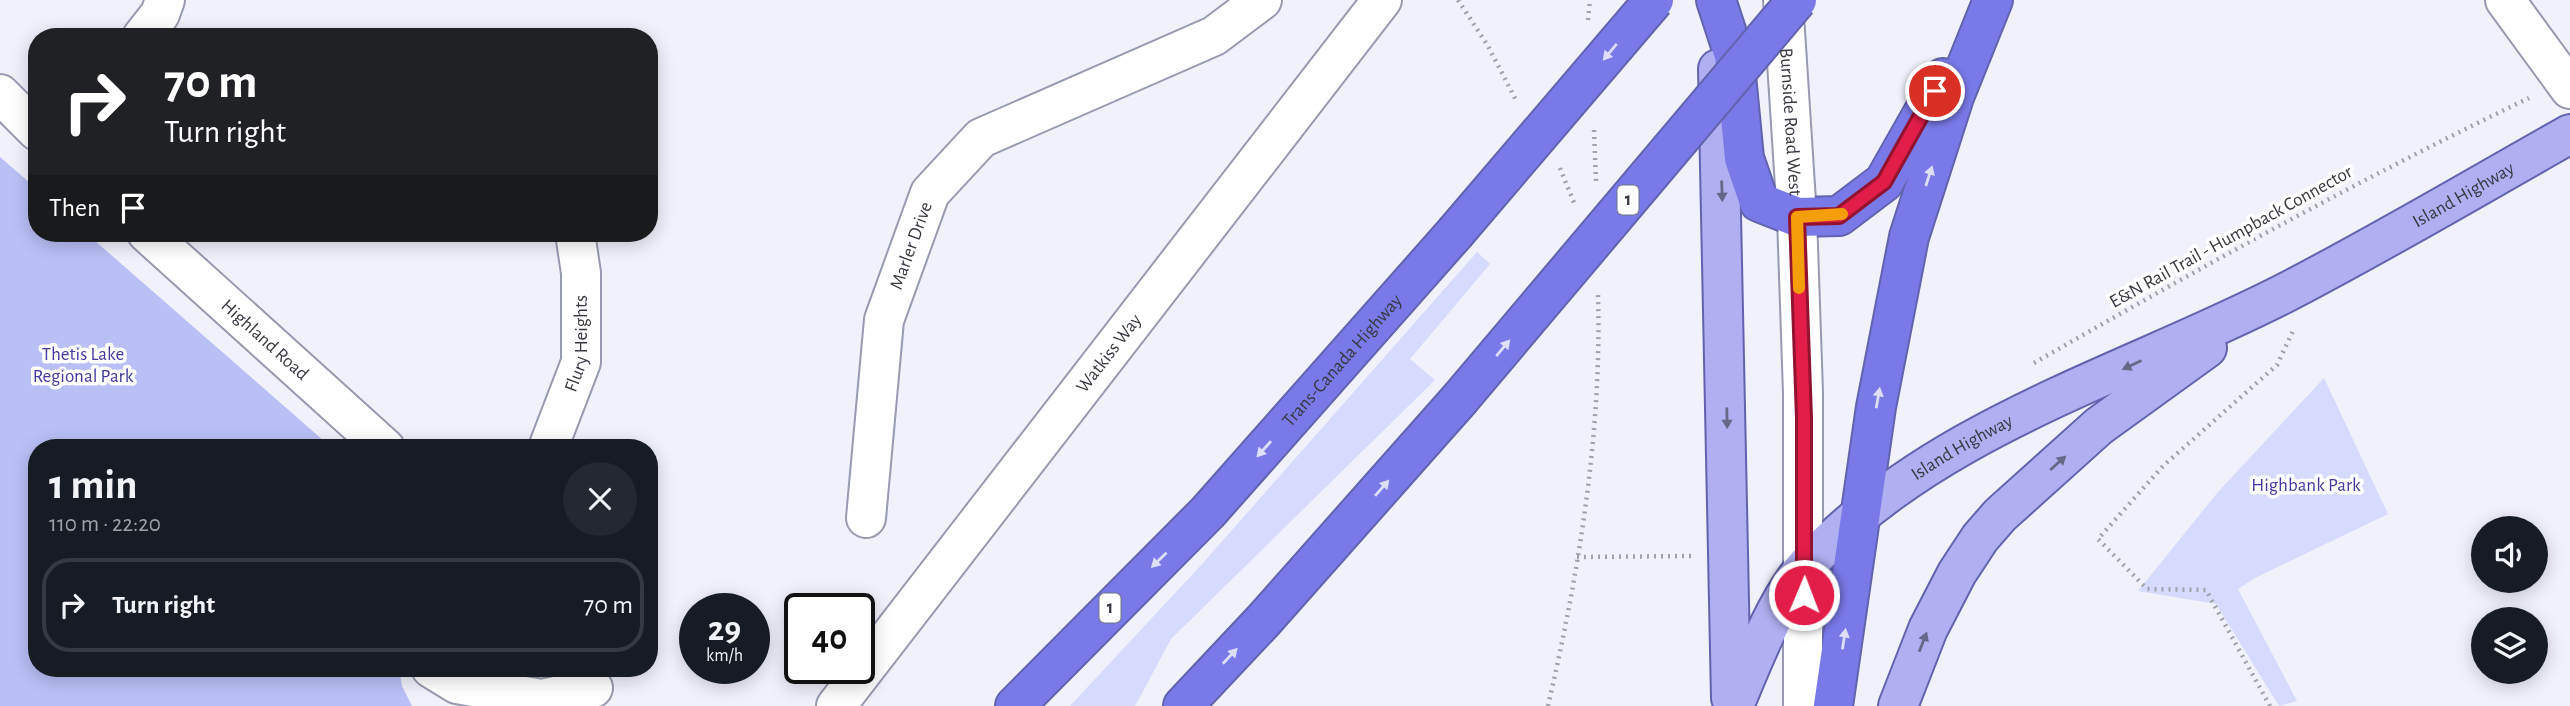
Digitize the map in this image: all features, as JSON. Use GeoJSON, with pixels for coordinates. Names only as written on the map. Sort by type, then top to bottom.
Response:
{"type":"FeatureCollection","features":[{"type":"Feature","properties":{"kind":"highway","name":"Trans-Canada Highway"},"geometry":{"type":"LineString","coordinates":[[1015,706],[1208,512],[1455,233],[1654,0]]}},
{"type":"Feature","properties":{"kind":"highway"},"geometry":{"type":"LineString","coordinates":[[1716,0],[1734,55],[1744,158],[1759,202],[1797,217],[1839,216],[1884,182],[1987,0]]}},
{"type":"Feature","properties":{"kind":"highway","name":"1"},"geometry":{"type":"LineString","coordinates":[[1183,706],[1263,621],[1458,400],[1797,0]]}},
{"type":"Feature","properties":{"kind":"highway"},"geometry":{"type":"LineString","coordinates":[[1833,706],[1876,407],[1909,237],[1954,97],[1993,0]]}},
{"type":"Feature","properties":{"kind":"main road"},"geometry":{"type":"LineString","coordinates":[[1716,0],[1732,706]]}},
{"type":"Feature","properties":{"kind":"main road","name":"Island Highway"},"geometry":{"type":"LineString","coordinates":[[1732,706],[1766,632],[1805,567],[1863,511],[1927,466],[1999,427],[2283,294],[2570,134]]}},
{"type":"Feature","properties":{"kind":"main road","name":"Island Highway"},"geometry":{"type":"LineString","coordinates":[[1898,706],[1928,629],[1957,573],[2000,516],[2099,426],[2283,294]]}},
{"type":"Feature","properties":{"kind":"street"},"geometry":{"type":"LineString","coordinates":[[149,28],[160,14],[166,0]]}},
{"type":"Feature","properties":{"kind":"street","name":"Marler Drive"},"geometry":{"type":"LineString","coordinates":[[866,518],[884,320],[930,193],[981,138],[1214,36],[1262,0]]}},
{"type":"Feature","properties":{"kind":"street","name":"Burnside Road West"},"geometry":{"type":"LineString","coordinates":[[1783,0],[1797,217],[1805,567],[1803,706]]}},
{"type":"Feature","properties":{"kind":"street"},"geometry":{"type":"LineString","coordinates":[[2505,0],[2567,85]]}},
{"type":"Feature","properties":{"kind":"street","name":"Watkiss Way"},"geometry":{"type":"LineString","coordinates":[[836,706],[1380,1]]}},
{"type":"Feature","properties":{"kind":"street"},"geometry":{"type":"LineString","coordinates":[[0,94],[28,122]]}},
{"type":"Feature","properties":{"kind":"street","name":"Highland Road"},"geometry":{"type":"LineString","coordinates":[[157,242],[375,439]]}},
{"type":"Feature","properties":{"kind":"street","name":"Flury Heights"},"geometry":{"type":"LineString","coordinates":[[551,439],[581,362],[581,273],[576,242]]}},
{"type":"Feature","properties":{"kind":"street"},"geometry":{"type":"LineString","coordinates":[[446,677],[457,684],[541,699],[594,688]]}},
{"type":"Feature","properties":{"kind":"path","name":"E&N Rail Trail - Humpback Connector"},"geometry":{"type":"LineString","coordinates":[[2031,365],[2157,292],[2413,154],[2567,85]]}},
{"type":"Feature","properties":{"kind":"path"},"geometry":{"type":"LineString","coordinates":[[2270,706],[2206,590],[2147,589],[2098,539],[2164,466],[2277,365],[2320,273]]}},
{"type":"Feature","properties":{"kind":"path"},"geometry":{"type":"LineString","coordinates":[[1548,706],[1577,557],[1730,555]]}},
{"type":"Feature","properties":{"kind":"green space","name":"Thetis Lake Regional Park"},"geometry":{"type":"Polygon","coordinates":[[[0,157],[28,181],[28,242],[96,242],[322,439],[28,439],[28,677],[400,677],[412,706],[0,706],[0,157]]]}},
{"type":"Feature","properties":{"kind":"green space"},"geometry":{"type":"Polygon","coordinates":[[[1477,252],[1490,264],[1410,359],[1435,380],[1171,639],[1135,706],[1070,706],[1203,563],[1477,252]]]}},
{"type":"Feature","properties":{"kind":"green space","name":"Highbank Park"},"geometry":{"type":"Polygon","coordinates":[[[2324,378],[2388,514],[2255,578],[2238,589],[2297,701],[2279,706],[2216,604],[2138,591],[2218,492],[2324,378]]]}},
{"type":"Feature","properties":{"kind":"slow traffic"},"geometry":{"type":"LineString","coordinates":[[1799,288],[1797,217],[1842,214]]}},
{"type":"Feature","properties":{"kind":"route"},"geometry":{"type":"LineString","coordinates":[[1804,595],[1804,418],[1797,217],[1839,216],[1884,182],[1935,91]]}}]}
